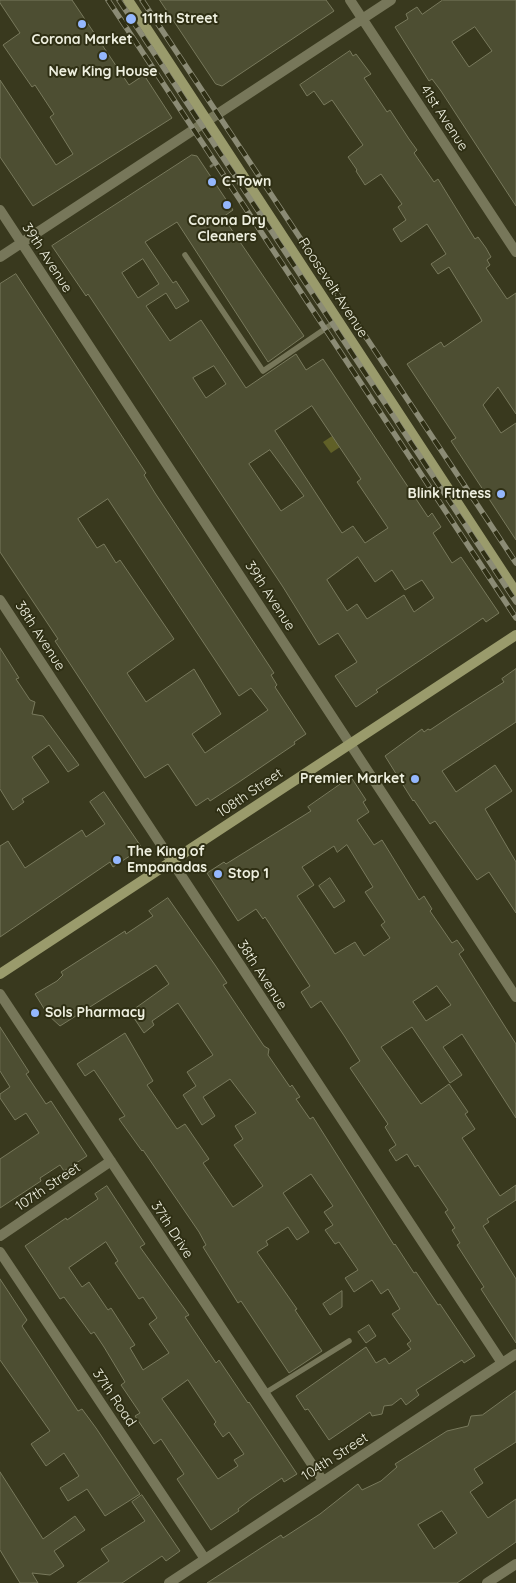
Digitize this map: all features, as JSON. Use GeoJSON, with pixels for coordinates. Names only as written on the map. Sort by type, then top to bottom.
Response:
{"type":"FeatureCollection","features":[{"type":"Feature","properties":{"kind":"main road","name":"Roosevelt Avenue"},"geometry":{"type":"LineString","coordinates":[[128,0],[516,592]]}},
{"type":"Feature","properties":{"kind":"main road","name":"108th Street"},"geometry":{"type":"LineString","coordinates":[[0,974],[516,635]]}},
{"type":"Feature","properties":{"kind":"street","name":"41st Avenue"},"geometry":{"type":"LineString","coordinates":[[350,0],[516,252]]}},
{"type":"Feature","properties":{"kind":"street"},"geometry":{"type":"LineString","coordinates":[[0,256],[391,0]]}},
{"type":"Feature","properties":{"kind":"street","name":"39th Avenue"},"geometry":{"type":"LineString","coordinates":[[0,210],[516,997]]}},
{"type":"Feature","properties":{"kind":"street","name":"38th Avenue"},"geometry":{"type":"LineString","coordinates":[[0,600],[502,1363]]}},
{"type":"Feature","properties":{"kind":"street","name":"37th Drive"},"geometry":{"type":"LineString","coordinates":[[0,994],[323,1481]]}},
{"type":"Feature","properties":{"kind":"street","name":"107th Street"},"geometry":{"type":"LineString","coordinates":[[0,1236],[111,1161]]}},
{"type":"Feature","properties":{"kind":"street","name":"37th Road"},"geometry":{"type":"LineString","coordinates":[[0,1252],[206,1559]]}},
{"type":"Feature","properties":{"kind":"street","name":"104th Street"},"geometry":{"type":"LineString","coordinates":[[169,1583],[516,1354]]}},
{"type":"Feature","properties":{"kind":"street"},"geometry":{"type":"LineString","coordinates":[[487,1583],[516,1564]]}},
{"type":"Feature","properties":{"kind":"lane"},"geometry":{"type":"LineString","coordinates":[[185,255],[263,371],[338,320]]}},
{"type":"Feature","properties":{"kind":"lane"},"geometry":{"type":"LineString","coordinates":[[264,1393],[349,1341]]}},
{"type":"Feature","properties":{"kind":"path"},"geometry":{"type":"LineString","coordinates":[[210,167],[214,164],[211,160]]}},
{"type":"Feature","properties":{"kind":"shaded area"},"geometry":{"type":"Polygon","coordinates":[[[361,417],[368,428],[331,453],[323,442],[361,417]]]}},
{"type":"Feature","properties":{"kind":"building"},"geometry":{"type":"Polygon","coordinates":[[[0,0],[72,0],[129,85],[144,75],[172,118],[33,206],[0,157],[0,80],[56,165],[73,154],[50,117],[54,114],[35,85],[32,87],[3,45],[20,33],[0,3],[0,0]]]}},
{"type":"Feature","properties":{"kind":"building"},"geometry":{"type":"Polygon","coordinates":[[[160,0],[326,0],[334,11],[222,86],[216,84],[160,0]]]}},
{"type":"Feature","properties":{"kind":"building"},"geometry":{"type":"Polygon","coordinates":[[[443,0],[516,0],[516,206],[441,91],[432,79],[429,81],[395,27],[408,19],[406,14],[417,7],[422,14],[443,0]],[[475,27],[452,42],[469,67],[492,51],[475,27]]]}},
{"type":"Feature","properties":{"kind":"building"},"geometry":{"type":"Polygon","coordinates":[[[350,51],[353,56],[356,54],[371,74],[364,78],[387,112],[390,110],[417,150],[414,153],[434,182],[438,179],[475,239],[478,237],[486,248],[491,257],[487,260],[490,265],[486,268],[507,299],[516,293],[516,414],[498,387],[483,405],[501,433],[516,423],[516,540],[451,441],[456,438],[407,364],[441,342],[444,347],[482,321],[449,267],[438,274],[431,264],[446,254],[427,224],[401,242],[393,229],[406,220],[398,207],[402,204],[381,174],[365,185],[348,157],[363,145],[332,100],[324,105],[314,91],[307,96],[300,85],[350,51]]]}},
{"type":"Feature","properties":{"kind":"building"},"geometry":{"type":"Polygon","coordinates":[[[192,155],[197,156],[233,210],[223,217],[304,336],[268,362],[177,222],[145,242],[173,283],[176,281],[189,301],[176,309],[166,293],[146,306],[170,341],[201,320],[246,388],[296,354],[306,370],[323,359],[428,517],[432,513],[441,527],[433,533],[452,563],[461,557],[499,613],[486,622],[483,618],[376,690],[378,692],[356,707],[335,676],[357,662],[338,633],[319,645],[283,587],[88,294],[86,296],[52,246],[192,155]],[[143,259],[122,273],[138,298],[159,284],[143,259]],[[214,366],[193,378],[206,398],[226,384],[214,366]],[[312,406],[275,431],[342,533],[353,526],[365,543],[388,528],[357,482],[361,479],[312,406]],[[270,450],[249,464],[281,511],[304,496],[270,450]],[[358,557],[327,580],[347,611],[357,604],[367,619],[404,595],[414,612],[434,598],[422,580],[405,590],[392,570],[375,582],[358,557]]]}},
{"type":"Feature","properties":{"kind":"building"},"geometry":{"type":"Polygon","coordinates":[[[16,274],[146,473],[144,475],[155,493],[274,673],[271,675],[277,685],[275,687],[306,734],[294,742],[295,744],[210,801],[208,798],[196,806],[168,764],[145,778],[55,641],[58,639],[0,552],[0,284],[16,274]],[[108,499],[78,519],[97,548],[104,544],[116,563],[120,560],[174,639],[127,673],[146,702],[194,669],[221,714],[192,734],[205,753],[268,710],[251,688],[239,696],[108,499]]]}},
{"type":"Feature","properties":{"kind":"building"},"geometry":{"type":"Polygon","coordinates":[[[0,648],[19,678],[16,679],[30,700],[35,702],[32,714],[43,716],[79,765],[68,772],[49,745],[32,757],[49,782],[22,799],[24,802],[13,810],[0,789],[0,648]]]}},
{"type":"Feature","properties":{"kind":"building"},"geometry":{"type":"Polygon","coordinates":[[[516,669],[516,722],[442,771],[456,792],[495,765],[512,791],[485,809],[516,862],[516,913],[489,872],[477,880],[435,821],[430,824],[385,756],[422,729],[424,732],[428,729],[430,730],[504,682],[502,679],[516,669]]]}},
{"type":"Feature","properties":{"kind":"building"},"geometry":{"type":"Polygon","coordinates":[[[351,777],[366,800],[363,802],[369,812],[357,820],[374,845],[382,840],[419,900],[424,896],[432,909],[430,911],[452,943],[457,940],[464,950],[459,954],[516,1044],[516,1118],[462,1034],[443,1047],[462,1075],[450,1083],[412,1027],[381,1047],[421,1104],[449,1084],[468,1112],[465,1114],[475,1129],[462,1138],[500,1196],[516,1185],[516,1200],[487,1219],[489,1222],[483,1226],[516,1279],[516,1343],[481,1289],[484,1287],[457,1245],[460,1243],[452,1230],[455,1228],[445,1212],[448,1210],[418,1165],[415,1167],[407,1154],[396,1161],[389,1150],[396,1145],[385,1127],[388,1124],[350,1068],[360,1061],[345,1037],[321,1001],[311,1008],[301,992],[310,986],[265,917],[263,919],[256,909],[238,921],[207,873],[224,862],[226,864],[311,811],[308,807],[351,777]],[[347,845],[337,852],[334,846],[302,867],[314,885],[297,896],[335,954],[355,942],[364,956],[390,938],[381,925],[385,922],[365,892],[373,887],[347,845]],[[437,986],[413,1002],[426,1021],[451,1005],[437,986]]]}},
{"type":"Feature","properties":{"kind":"building"},"geometry":{"type":"Polygon","coordinates":[[[104,792],[142,848],[113,867],[110,862],[0,937],[0,846],[8,841],[25,868],[82,830],[86,837],[105,824],[90,802],[104,792]]]}},
{"type":"Feature","properties":{"kind":"building"},"geometry":{"type":"Polygon","coordinates":[[[330,878],[345,901],[334,908],[319,886],[330,878]]]}},
{"type":"Feature","properties":{"kind":"building"},"geometry":{"type":"Polygon","coordinates":[[[168,898],[227,983],[223,985],[264,1046],[269,1049],[268,1055],[290,1087],[292,1085],[300,1097],[296,1099],[310,1119],[313,1117],[394,1245],[414,1273],[416,1272],[438,1305],[440,1304],[475,1356],[464,1363],[462,1360],[416,1390],[419,1395],[406,1405],[401,1398],[392,1405],[384,1406],[382,1414],[372,1416],[370,1412],[329,1440],[308,1409],[305,1410],[296,1396],[366,1347],[376,1363],[385,1358],[389,1364],[411,1349],[407,1344],[411,1341],[392,1314],[400,1309],[388,1289],[381,1294],[372,1280],[354,1292],[345,1278],[358,1270],[339,1242],[335,1244],[325,1230],[333,1225],[324,1212],[333,1206],[311,1174],[283,1193],[309,1232],[297,1240],[288,1227],[266,1241],[268,1245],[257,1252],[297,1309],[295,1310],[322,1351],[289,1373],[241,1301],[238,1303],[203,1247],[206,1245],[199,1232],[143,1150],[119,1119],[125,1116],[94,1070],[85,1076],[77,1064],[125,1033],[153,1081],[147,1085],[177,1129],[185,1124],[209,1159],[203,1163],[233,1207],[263,1186],[234,1145],[243,1139],[235,1126],[256,1113],[230,1079],[203,1097],[215,1116],[202,1125],[183,1095],[196,1086],[187,1072],[213,1055],[178,1003],[152,1021],[154,1025],[144,1033],[130,1012],[169,984],[156,965],[60,1026],[48,1015],[35,994],[57,981],[63,975],[61,972],[125,931],[126,934],[153,916],[149,911],[168,898]]]}},
{"type":"Feature","properties":{"kind":"building"},"geometry":{"type":"Polygon","coordinates":[[[0,1027],[29,1072],[26,1074],[46,1104],[51,1101],[87,1156],[64,1171],[60,1165],[40,1178],[41,1181],[0,1208],[0,1159],[39,1133],[26,1113],[15,1120],[0,1098],[0,1094],[10,1087],[0,1071],[0,1027]]]}},
{"type":"Feature","properties":{"kind":"building"},"geometry":{"type":"Polygon","coordinates":[[[107,1186],[145,1244],[140,1247],[189,1315],[185,1317],[216,1363],[219,1360],[249,1402],[297,1474],[284,1482],[282,1478],[211,1530],[177,1479],[184,1474],[161,1439],[154,1444],[135,1416],[140,1413],[121,1385],[125,1382],[104,1347],[94,1332],[91,1334],[64,1297],[60,1299],[25,1246],[98,1199],[95,1194],[107,1186]],[[106,1242],[69,1268],[82,1287],[89,1282],[108,1310],[111,1308],[135,1345],[130,1348],[143,1370],[169,1353],[149,1324],[157,1318],[143,1297],[139,1299],[115,1263],[118,1261],[106,1242]],[[188,1380],[162,1399],[218,1479],[238,1466],[234,1460],[244,1454],[229,1432],[223,1437],[214,1424],[216,1422],[188,1380]]]}},
{"type":"Feature","properties":{"kind":"building"},"geometry":{"type":"Polygon","coordinates":[[[0,1279],[27,1320],[22,1326],[78,1411],[82,1409],[140,1494],[105,1516],[87,1489],[68,1501],[60,1488],[79,1476],[64,1453],[46,1466],[31,1444],[50,1431],[0,1360],[0,1279]]]}},
{"type":"Feature","properties":{"kind":"building"},"geometry":{"type":"Polygon","coordinates":[[[342,1291],[342,1307],[330,1315],[323,1304],[342,1291]]]}},
{"type":"Feature","properties":{"kind":"building"},"geometry":{"type":"Polygon","coordinates":[[[369,1325],[376,1336],[366,1343],[358,1332],[369,1325]]]}},
{"type":"Feature","properties":{"kind":"building"},"geometry":{"type":"Polygon","coordinates":[[[516,1391],[516,1442],[474,1469],[483,1483],[470,1492],[488,1518],[516,1499],[516,1542],[457,1583],[207,1583],[281,1535],[283,1538],[320,1514],[358,1484],[362,1490],[381,1481],[397,1467],[395,1464],[447,1431],[468,1426],[471,1416],[482,1415],[516,1391]],[[442,1511],[418,1525],[434,1549],[457,1533],[442,1511]]]}},
{"type":"Feature","properties":{"kind":"building"},"geometry":{"type":"Polygon","coordinates":[[[0,1472],[43,1539],[75,1516],[85,1530],[54,1551],[64,1566],[50,1575],[32,1573],[38,1583],[20,1583],[0,1550],[0,1472]]]}},
{"type":"Feature","properties":{"kind":"building"},"geometry":{"type":"Polygon","coordinates":[[[142,1495],[180,1551],[166,1561],[162,1556],[122,1583],[77,1583],[109,1561],[101,1549],[145,1521],[132,1502],[142,1495]]]}},
{"type":"Feature","properties":{"kind":"railway"},"geometry":{"type":"LineString","coordinates":[[108,0],[516,618]]}},
{"type":"Feature","properties":{"kind":"railway"},"geometry":{"type":"LineString","coordinates":[[119,0],[516,602]]}},
{"type":"Feature","properties":{"kind":"railway"},"geometry":{"type":"LineString","coordinates":[[142,0],[516,563]]}},
{"type":"Feature","properties":{"kind":"place","name":"111th Street"},"geometry":{"type":"Point","coordinates":[131,19]}},
{"type":"Feature","properties":{"kind":"place","name":"Corona Market"},"geometry":{"type":"Point","coordinates":[82,24]}},
{"type":"Feature","properties":{"kind":"place","name":"New King House"},"geometry":{"type":"Point","coordinates":[103,56]}},
{"type":"Feature","properties":{"kind":"place","name":"C-Town"},"geometry":{"type":"Point","coordinates":[212,182]}},
{"type":"Feature","properties":{"kind":"place","name":"Corona Dry Cleaners"},"geometry":{"type":"Point","coordinates":[227,205]}},
{"type":"Feature","properties":{"kind":"place","name":"Blink Fitness"},"geometry":{"type":"Point","coordinates":[501,494]}},
{"type":"Feature","properties":{"kind":"place","name":"Premier Market"},"geometry":{"type":"Point","coordinates":[415,779]}},
{"type":"Feature","properties":{"kind":"place","name":"The King of Empanadas"},"geometry":{"type":"Point","coordinates":[117,860]}},
{"type":"Feature","properties":{"kind":"place","name":"Stop 1"},"geometry":{"type":"Point","coordinates":[218,874]}},
{"type":"Feature","properties":{"kind":"place","name":"Sols Pharmacy"},"geometry":{"type":"Point","coordinates":[35,1013]}}]}
